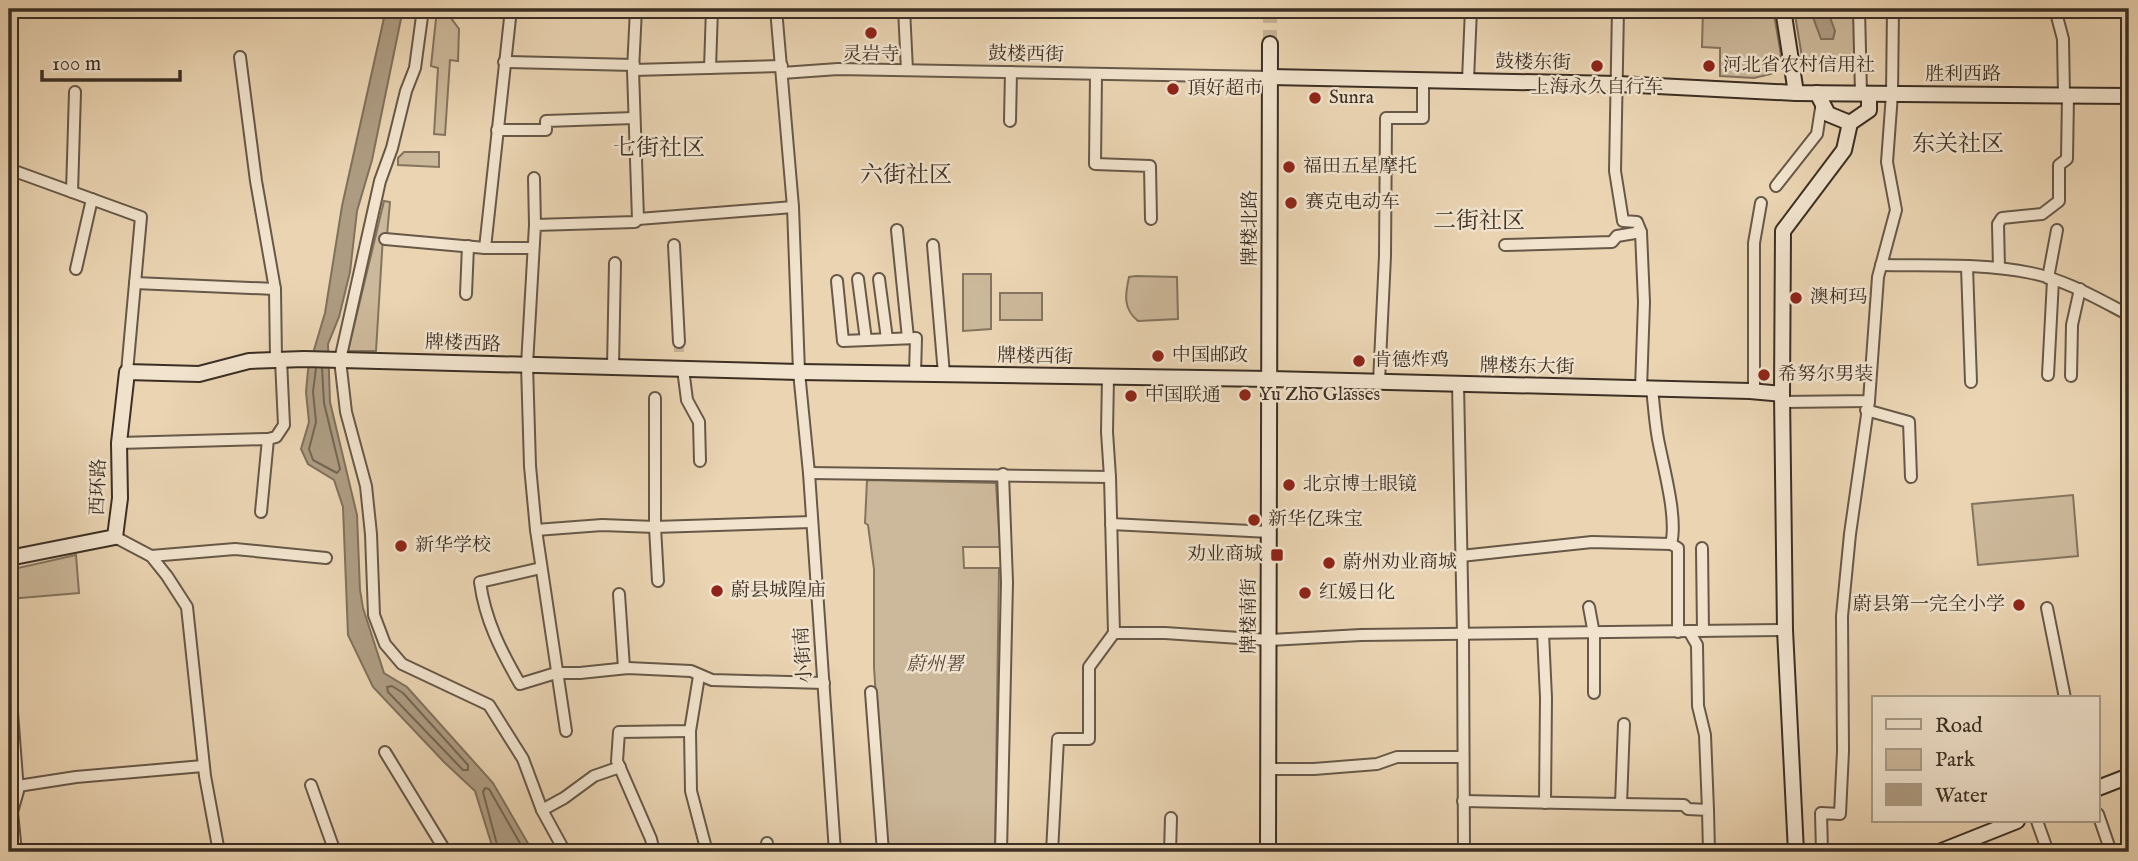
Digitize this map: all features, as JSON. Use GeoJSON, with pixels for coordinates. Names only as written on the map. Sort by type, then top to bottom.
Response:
{"type":"FeatureCollection","features":[{"type":"Feature","properties":{"kind":"main road"},"geometry":{"type":"LineString","coordinates":[[1783,9],[1796,93]]}},
{"type":"Feature","properties":{"kind":"main road","name":"牌楼北路"},"geometry":{"type":"LineString","coordinates":[[1270,44],[1271,379]]}},
{"type":"Feature","properties":{"kind":"main road","name":"鼓楼东街"},"geometry":{"type":"LineString","coordinates":[[1269,77],[1618,83],[1796,93]]}},
{"type":"Feature","properties":{"kind":"main road","name":"胜利西路"},"geometry":{"type":"LineString","coordinates":[[1796,93],[1820,97],[1865,94],[2129,96]]}},
{"type":"Feature","properties":{"kind":"main road"},"geometry":{"type":"LineString","coordinates":[[1797,852],[1785,630],[1783,231],[1844,150],[1850,123],[1869,110],[1865,94]]}},
{"type":"Feature","properties":{"kind":"main road"},"geometry":{"type":"LineString","coordinates":[[1820,97],[1828,114],[1850,123]]}},
{"type":"Feature","properties":{"kind":"main road","name":"牌楼西路"},"geometry":{"type":"LineString","coordinates":[[127,372],[198,374],[249,362],[304,359],[613,367],[680,365],[799,372]]}},
{"type":"Feature","properties":{"kind":"main road","name":"西环路"},"geometry":{"type":"LineString","coordinates":[[9,558],[115,537],[120,498],[119,443],[127,372]]}},
{"type":"Feature","properties":{"kind":"main road","name":"牌楼西街"},"geometry":{"type":"LineString","coordinates":[[799,372],[1271,379]]}},
{"type":"Feature","properties":{"kind":"main road","name":"牌楼东大街"},"geometry":{"type":"LineString","coordinates":[[1271,379],[1754,392],[1782,398]]}},
{"type":"Feature","properties":{"kind":"main road","name":"牌楼南街"},"geometry":{"type":"LineString","coordinates":[[1268,852],[1271,379]]}},
{"type":"Feature","properties":{"kind":"main road"},"geometry":{"type":"LineString","coordinates":[[2100,787],[2129,776]]}},
{"type":"Feature","properties":{"kind":"main road"},"geometry":{"type":"LineString","coordinates":[[1938,852],[2014,822]]}},
{"type":"Feature","properties":{"kind":"street"},"geometry":{"type":"LineString","coordinates":[[424,9],[415,68],[380,181],[339,360],[346,412],[366,485],[374,615],[385,644],[402,664],[489,705],[523,760],[542,810],[565,852]]}},
{"type":"Feature","properties":{"kind":"street"},"geometry":{"type":"LineString","coordinates":[[485,248],[511,9]]}},
{"type":"Feature","properties":{"kind":"street"},"geometry":{"type":"LineString","coordinates":[[636,9],[634,118],[638,219]]}},
{"type":"Feature","properties":{"kind":"street"},"geometry":{"type":"LineString","coordinates":[[710,68],[712,9]]}},
{"type":"Feature","properties":{"kind":"street","name":"小街南"},"geometry":{"type":"LineString","coordinates":[[776,9],[793,207],[799,372],[809,473],[835,852]]}},
{"type":"Feature","properties":{"kind":"street"},"geometry":{"type":"LineString","coordinates":[[904,9],[907,71]]}},
{"type":"Feature","properties":{"kind":"street"},"geometry":{"type":"LineString","coordinates":[[1468,80],[1471,9]]}},
{"type":"Feature","properties":{"kind":"street"},"geometry":{"type":"LineString","coordinates":[[1618,9],[1615,171],[1623,221],[1637,222],[1642,232],[1647,389],[1665,470],[1672,528],[1671,544]]}},
{"type":"Feature","properties":{"kind":"street"},"geometry":{"type":"LineString","coordinates":[[1859,9],[1865,94]]}},
{"type":"Feature","properties":{"kind":"street"},"geometry":{"type":"LineString","coordinates":[[1822,852],[1821,813],[1840,814],[1843,751],[1842,616],[1868,406],[1878,277],[1896,210],[1887,162],[1892,94],[1892,9]]}},
{"type":"Feature","properties":{"kind":"street"},"geometry":{"type":"LineString","coordinates":[[1999,268],[1998,224],[2002,218],[2042,214],[2059,201],[2059,165],[2067,159],[2066,95],[2063,39],[2054,9]]}},
{"type":"Feature","properties":{"kind":"street"},"geometry":{"type":"LineString","coordinates":[[119,443],[268,439],[276,437],[284,425],[275,289],[256,181],[240,57]]}},
{"type":"Feature","properties":{"kind":"street","name":"鼓楼西街"},"geometry":{"type":"LineString","coordinates":[[504,62],[634,68],[1269,77]]}},
{"type":"Feature","properties":{"kind":"street"},"geometry":{"type":"LineString","coordinates":[[1010,121],[1011,72]]}},
{"type":"Feature","properties":{"kind":"street"},"geometry":{"type":"LineString","coordinates":[[1096,74],[1095,164],[1150,166],[1151,219]]}},
{"type":"Feature","properties":{"kind":"street"},"geometry":{"type":"LineString","coordinates":[[1379,382],[1385,256],[1386,118],[1423,118],[1423,80]]}},
{"type":"Feature","properties":{"kind":"street"},"geometry":{"type":"LineString","coordinates":[[72,192],[75,92]]}},
{"type":"Feature","properties":{"kind":"street"},"geometry":{"type":"LineString","coordinates":[[1776,186],[1817,134],[1820,97]]}},
{"type":"Feature","properties":{"kind":"street"},"geometry":{"type":"LineString","coordinates":[[497,130],[546,130],[546,121],[634,118]]}},
{"type":"Feature","properties":{"kind":"street"},"geometry":{"type":"LineString","coordinates":[[9,169],[141,217],[127,372]]}},
{"type":"Feature","properties":{"kind":"street"},"geometry":{"type":"LineString","coordinates":[[534,178],[535,225],[527,365],[536,530],[566,731]]}},
{"type":"Feature","properties":{"kind":"street"},"geometry":{"type":"LineString","coordinates":[[76,269],[92,199]]}},
{"type":"Feature","properties":{"kind":"street"},"geometry":{"type":"LineString","coordinates":[[1754,392],[1754,243],[1761,203]]}},
{"type":"Feature","properties":{"kind":"street"},"geometry":{"type":"LineString","coordinates":[[535,225],[635,222],[638,219],[793,207]]}},
{"type":"Feature","properties":{"kind":"street"},"geometry":{"type":"LineString","coordinates":[[897,230],[908,338]]}},
{"type":"Feature","properties":{"kind":"street"},"geometry":{"type":"LineString","coordinates":[[2048,375],[2050,279],[2057,230]]}},
{"type":"Feature","properties":{"kind":"street"},"geometry":{"type":"LineString","coordinates":[[1505,244],[1612,242],[1617,236],[1642,232]]}},
{"type":"Feature","properties":{"kind":"street"},"geometry":{"type":"LineString","coordinates":[[384,239],[485,248],[533,248]]}},
{"type":"Feature","properties":{"kind":"street"},"geometry":{"type":"LineString","coordinates":[[674,245],[679,342]]}},
{"type":"Feature","properties":{"kind":"street"},"geometry":{"type":"LineString","coordinates":[[933,245],[944,374]]}},
{"type":"Feature","properties":{"kind":"street"},"geometry":{"type":"LineString","coordinates":[[466,294],[468,246]]}},
{"type":"Feature","properties":{"kind":"street"},"geometry":{"type":"LineString","coordinates":[[613,367],[615,263]]}},
{"type":"Feature","properties":{"kind":"street"},"geometry":{"type":"LineString","coordinates":[[1881,265],[1999,268],[2050,279],[2080,289],[2129,315]]}},
{"type":"Feature","properties":{"kind":"street"},"geometry":{"type":"LineString","coordinates":[[1967,267],[1971,382]]}},
{"type":"Feature","properties":{"kind":"street"},"geometry":{"type":"LineString","coordinates":[[858,279],[866,340]]}},
{"type":"Feature","properties":{"kind":"street"},"geometry":{"type":"LineString","coordinates":[[879,279],[887,339]]}},
{"type":"Feature","properties":{"kind":"street"},"geometry":{"type":"LineString","coordinates":[[837,281],[843,341],[916,338],[915,374]]}},
{"type":"Feature","properties":{"kind":"street"},"geometry":{"type":"LineString","coordinates":[[135,283],[275,289]]}},
{"type":"Feature","properties":{"kind":"street"},"geometry":{"type":"LineString","coordinates":[[2071,376],[2072,325],[2080,289]]}},
{"type":"Feature","properties":{"kind":"street"},"geometry":{"type":"LineString","coordinates":[[680,365],[687,400],[699,422],[700,461]]}},
{"type":"Feature","properties":{"kind":"street"},"geometry":{"type":"LineString","coordinates":[[1052,852],[1058,738],[1089,739],[1089,667],[1114,633],[1107,432],[1108,377]]}},
{"type":"Feature","properties":{"kind":"street"},"geometry":{"type":"LineString","coordinates":[[1458,384],[1464,852]]}},
{"type":"Feature","properties":{"kind":"street"},"geometry":{"type":"LineString","coordinates":[[655,398],[655,527],[658,581]]}},
{"type":"Feature","properties":{"kind":"street"},"geometry":{"type":"LineString","coordinates":[[1782,398],[1868,406],[1909,422],[1911,477]]}},
{"type":"Feature","properties":{"kind":"street"},"geometry":{"type":"LineString","coordinates":[[261,512],[268,439]]}},
{"type":"Feature","properties":{"kind":"street"},"geometry":{"type":"LineString","coordinates":[[809,473],[1110,477]]}},
{"type":"Feature","properties":{"kind":"street"},"geometry":{"type":"LineString","coordinates":[[1001,852],[1007,582],[1003,474]]}},
{"type":"Feature","properties":{"kind":"street"},"geometry":{"type":"LineString","coordinates":[[536,530],[602,525],[655,527],[812,522]]}},
{"type":"Feature","properties":{"kind":"street"},"geometry":{"type":"LineString","coordinates":[[1111,524],[1270,531]]}},
{"type":"Feature","properties":{"kind":"street"},"geometry":{"type":"LineString","coordinates":[[115,537],[151,556],[187,607],[203,766],[219,852]]}},
{"type":"Feature","properties":{"kind":"street"},"geometry":{"type":"LineString","coordinates":[[1461,556],[1592,542],[1671,544],[1678,548],[1683,631],[1697,645],[1698,706],[1705,735],[1709,852]]}},
{"type":"Feature","properties":{"kind":"street"},"geometry":{"type":"LineString","coordinates":[[1702,548],[1703,631]]}},
{"type":"Feature","properties":{"kind":"street"},"geometry":{"type":"LineString","coordinates":[[151,556],[235,549],[326,558]]}},
{"type":"Feature","properties":{"kind":"street"},"geometry":{"type":"LineString","coordinates":[[541,568],[480,582],[488,620],[499,648],[520,684],[556,673],[624,668],[691,671],[712,681],[824,683]]}},
{"type":"Feature","properties":{"kind":"street"},"geometry":{"type":"LineString","coordinates":[[619,594],[624,668]]}},
{"type":"Feature","properties":{"kind":"street"},"geometry":{"type":"LineString","coordinates":[[1589,607],[1594,634],[1594,693]]}},
{"type":"Feature","properties":{"kind":"street"},"geometry":{"type":"LineString","coordinates":[[2047,608],[2066,696]]}},
{"type":"Feature","properties":{"kind":"street"},"geometry":{"type":"LineString","coordinates":[[1114,633],[1165,633],[1269,640],[1361,635],[1785,630]]}},
{"type":"Feature","properties":{"kind":"street"},"geometry":{"type":"LineString","coordinates":[[1543,633],[1546,698],[1545,803]]}},
{"type":"Feature","properties":{"kind":"street"},"geometry":{"type":"LineString","coordinates":[[9,674],[18,786],[12,812],[16,852]]}},
{"type":"Feature","properties":{"kind":"street"},"geometry":{"type":"LineString","coordinates":[[699,676],[690,731],[691,791],[707,852]]}},
{"type":"Feature","properties":{"kind":"street"},"geometry":{"type":"LineString","coordinates":[[871,692],[883,852]]}},
{"type":"Feature","properties":{"kind":"street"},"geometry":{"type":"LineString","coordinates":[[1621,804],[1624,724]]}},
{"type":"Feature","properties":{"kind":"street"},"geometry":{"type":"LineString","coordinates":[[654,852],[651,839],[617,761],[619,732],[690,731]]}},
{"type":"Feature","properties":{"kind":"street"},"geometry":{"type":"LineString","coordinates":[[385,752],[446,852]]}},
{"type":"Feature","properties":{"kind":"street"},"geometry":{"type":"LineString","coordinates":[[1269,769],[1377,764],[1397,757],[1463,757]]}},
{"type":"Feature","properties":{"kind":"street"},"geometry":{"type":"LineString","coordinates":[[18,786],[203,766]]}},
{"type":"Feature","properties":{"kind":"street"},"geometry":{"type":"LineString","coordinates":[[542,810],[594,776],[620,767]]}},
{"type":"Feature","properties":{"kind":"street"},"geometry":{"type":"LineString","coordinates":[[311,785],[335,852]]}},
{"type":"Feature","properties":{"kind":"street"},"geometry":{"type":"LineString","coordinates":[[1463,802],[1684,805],[1688,809],[1708,810]]}},
{"type":"Feature","properties":{"kind":"street"},"geometry":{"type":"LineString","coordinates":[[1170,852],[1171,818]]}},
{"type":"Feature","properties":{"kind":"street"},"geometry":{"type":"LineString","coordinates":[[2100,820],[2111,852]]}},
{"type":"Feature","properties":{"kind":"street"},"geometry":{"type":"LineString","coordinates":[[2037,822],[2048,852]]}},
{"type":"Feature","properties":{"kind":"green space"},"geometry":{"type":"Polygon","coordinates":[[[437,9],[454,9],[451,18],[459,29],[458,61],[450,60],[445,135],[434,134],[438,68],[431,66],[437,9]]]}},
{"type":"Feature","properties":{"kind":"green space"},"geometry":{"type":"Polygon","coordinates":[[[1703,9],[1773,9],[1781,55],[1771,74],[1754,78],[1720,76],[1720,48],[1702,47],[1703,9]]]}},
{"type":"Feature","properties":{"kind":"green space"},"geometry":{"type":"Polygon","coordinates":[[[1794,9],[1855,9],[1856,60],[1803,63],[1794,9]]]}},
{"type":"Feature","properties":{"kind":"green space"},"geometry":{"type":"Polygon","coordinates":[[[404,152],[439,152],[439,167],[398,165],[398,158],[404,152]]]}},
{"type":"Feature","properties":{"kind":"green space"},"geometry":{"type":"Polygon","coordinates":[[[384,201],[390,202],[387,235],[383,236],[376,351],[348,351],[384,201]]]}},
{"type":"Feature","properties":{"kind":"green space"},"geometry":{"type":"Polygon","coordinates":[[[963,274],[991,274],[991,329],[963,331],[963,274]]]}},
{"type":"Feature","properties":{"kind":"green space"},"geometry":{"type":"Polygon","coordinates":[[[1129,277],[1177,277],[1178,319],[1138,321],[1133,316],[1126,296],[1129,277]]]}},
{"type":"Feature","properties":{"kind":"green space"},"geometry":{"type":"Polygon","coordinates":[[[1000,293],[1042,293],[1042,320],[1000,320],[1000,293]]]}},
{"type":"Feature","properties":{"kind":"green space","name":"蔚州署"},"geometry":{"type":"Polygon","coordinates":[[[867,480],[996,483],[1000,547],[963,547],[964,568],[999,568],[995,852],[886,852],[874,667],[874,569],[868,525],[865,523],[867,480]]]}},
{"type":"Feature","properties":{"kind":"green space"},"geometry":{"type":"Polygon","coordinates":[[[2073,495],[2078,556],[1978,565],[1972,504],[2073,495]]]}},
{"type":"Feature","properties":{"kind":"green space"},"geometry":{"type":"Polygon","coordinates":[[[76,555],[79,593],[9,599],[9,570],[76,555]]]}},
{"type":"Feature","properties":{"kind":"water"},"geometry":{"type":"Polygon","coordinates":[[[386,9],[403,9],[372,160],[357,211],[350,272],[339,317],[328,344],[330,402],[357,515],[363,608],[384,673],[407,687],[493,783],[533,852],[494,852],[475,791],[373,687],[348,635],[343,507],[334,480],[308,464],[301,449],[309,422],[306,392],[308,370],[325,313],[342,206],[386,9]]]}},
{"type":"Feature","properties":{"kind":"water"},"geometry":{"type":"Polygon","coordinates":[[[1810,9],[1827,9],[1835,31],[1833,39],[1821,39],[1810,9]]]}},
{"type":"Feature","properties":{"kind":"tunnel"},"geometry":{"type":"LineString","coordinates":[[1270,9],[1270,44]]}},
{"type":"Feature","properties":{"kind":"tunnel"},"geometry":{"type":"LineString","coordinates":[[679,342],[679,357]]}},
{"type":"Feature","properties":{"kind":"place","name":"灵岩寺"},"geometry":{"type":"Point","coordinates":[871,33]}},
{"type":"Feature","properties":{"kind":"place","name":"上海永久自行车"},"geometry":{"type":"Point","coordinates":[1597,66]}},
{"type":"Feature","properties":{"kind":"place","name":"河北省农村信用社"},"geometry":{"type":"Point","coordinates":[1709,66]}},
{"type":"Feature","properties":{"kind":"place","name":"頂好超市"},"geometry":{"type":"Point","coordinates":[1173,89]}},
{"type":"Feature","properties":{"kind":"place","name":"Sunra"},"geometry":{"type":"Point","coordinates":[1315,98]}},
{"type":"Feature","properties":{"kind":"place","name":"福田五星摩托"},"geometry":{"type":"Point","coordinates":[1289,167]}},
{"type":"Feature","properties":{"kind":"place","name":"赛克电动车"},"geometry":{"type":"Point","coordinates":[1291,203]}},
{"type":"Feature","properties":{"kind":"place","name":"澳柯玛"},"geometry":{"type":"Point","coordinates":[1796,298]}},
{"type":"Feature","properties":{"kind":"place","name":"中国邮政"},"geometry":{"type":"Point","coordinates":[1158,356]}},
{"type":"Feature","properties":{"kind":"place","name":"肯德炸鸡"},"geometry":{"type":"Point","coordinates":[1359,361]}},
{"type":"Feature","properties":{"kind":"place","name":"希努尔男装"},"geometry":{"type":"Point","coordinates":[1764,375]}},
{"type":"Feature","properties":{"kind":"place","name":"Yu Zho Glasses"},"geometry":{"type":"Point","coordinates":[1245,395]}},
{"type":"Feature","properties":{"kind":"place","name":"中国联通"},"geometry":{"type":"Point","coordinates":[1131,396]}},
{"type":"Feature","properties":{"kind":"place","name":"北京博士眼镜"},"geometry":{"type":"Point","coordinates":[1289,485]}},
{"type":"Feature","properties":{"kind":"place","name":"新华亿珠宝"},"geometry":{"type":"Point","coordinates":[1254,520]}},
{"type":"Feature","properties":{"kind":"place","name":"新华学校"},"geometry":{"type":"Point","coordinates":[401,546]}},
{"type":"Feature","properties":{"kind":"place","name":"劝业商城"},"geometry":{"type":"Point","coordinates":[1277,555]}},
{"type":"Feature","properties":{"kind":"place","name":"蔚州劝业商城"},"geometry":{"type":"Point","coordinates":[1329,563]}},
{"type":"Feature","properties":{"kind":"place","name":"蔚县城隍庙"},"geometry":{"type":"Point","coordinates":[717,591]}},
{"type":"Feature","properties":{"kind":"place","name":"红媛日化"},"geometry":{"type":"Point","coordinates":[1305,593]}},
{"type":"Feature","properties":{"kind":"place","name":"蔚县第一完全小学"},"geometry":{"type":"Point","coordinates":[2019,605]}},
{"type":"Feature","properties":{"kind":"district","name":"东关社区"},"geometry":{"type":"Point","coordinates":[1958,144]}},
{"type":"Feature","properties":{"kind":"district","name":"七街社区"},"geometry":{"type":"Point","coordinates":[659,148]}},
{"type":"Feature","properties":{"kind":"district","name":"六街社区"},"geometry":{"type":"Point","coordinates":[906,175]}},
{"type":"Feature","properties":{"kind":"district","name":"二街社区"},"geometry":{"type":"Point","coordinates":[1479,221]}}]}
